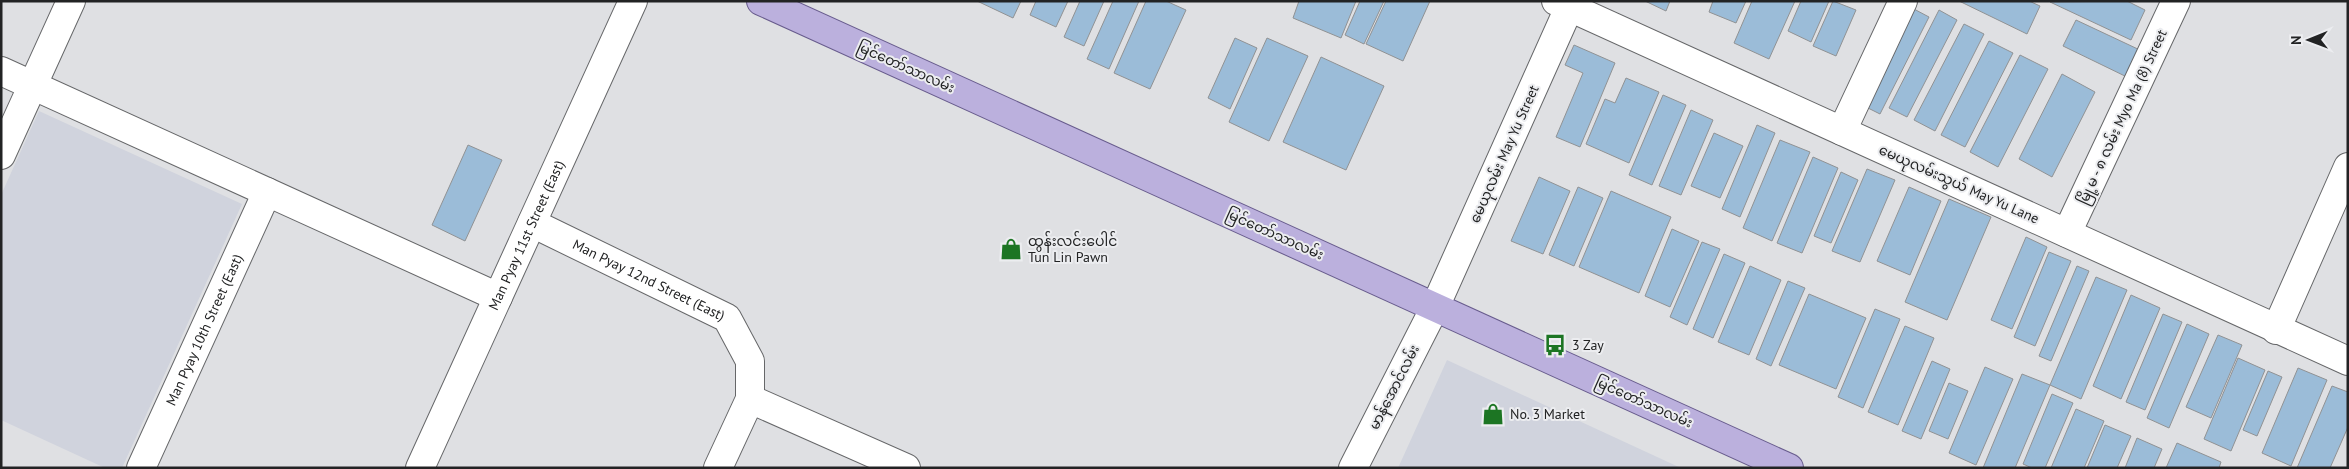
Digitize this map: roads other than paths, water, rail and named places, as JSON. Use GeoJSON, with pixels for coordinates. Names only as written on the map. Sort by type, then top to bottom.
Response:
{"type":"FeatureCollection","features":[{"type":"Feature","properties":{"kind":"main road","name":"မြင်တော်သာလမ်း"},"geometry":{"type":"LineString","coordinates":[[761,1],[1789,468]]}},
{"type":"Feature","properties":{"kind":"street"},"geometry":{"type":"LineString","coordinates":[[1,155],[71,1]]}},
{"type":"Feature","properties":{"kind":"street","name":"Man Pyay 11st Street (East)"},"geometry":{"type":"LineString","coordinates":[[420,468],[633,1]]}},
{"type":"Feature","properties":{"kind":"street"},"geometry":{"type":"LineString","coordinates":[[1842,131],[1903,1]]}},
{"type":"Feature","properties":{"kind":"street","name":"မြို့မ - ၈ လမ်း Myo Ma (8) Street"},"geometry":{"type":"LineString","coordinates":[[2067,233],[2176,1]]}},
{"type":"Feature","properties":{"kind":"street","name":"မေယုလမ်း May Yu Street"},"geometry":{"type":"LineString","coordinates":[[1435,307],[1566,3]]}},
{"type":"Feature","properties":{"kind":"street","name":"မေယုလမ်းသွယ် May Yu Lane"},"geometry":{"type":"LineString","coordinates":[[1566,3],[2276,330],[2348,361]]}},
{"type":"Feature","properties":{"kind":"street"},"geometry":{"type":"LineString","coordinates":[[1,71],[498,297]]}},
{"type":"Feature","properties":{"kind":"street"},"geometry":{"type":"LineString","coordinates":[[2276,330],[2348,166]]}},
{"type":"Feature","properties":{"kind":"street","name":"Man Pyay 10th Street (East)"},"geometry":{"type":"LineString","coordinates":[[140,468],[267,192]]}},
{"type":"Feature","properties":{"kind":"street","name":"Man Pyay 12nd Street (East)"},"geometry":{"type":"LineString","coordinates":[[532,222],[727,318],[750,361],[750,398],[718,468]]}},
{"type":"Feature","properties":{"kind":"street","name":"မာန်အောင်လမ်း"},"geometry":{"type":"LineString","coordinates":[[1353,468],[1435,307]]}},
{"type":"Feature","properties":{"kind":"street"},"geometry":{"type":"LineString","coordinates":[[750,398],[906,468]]}},
{"type":"Feature","properties":{"kind":"place","name":"ထွန်းလင်းပေါင် Tun Lin Pawn"},"geometry":{"type":"Point","coordinates":[1011,249]}},
{"type":"Feature","properties":{"kind":"place","name":"3 Zay"},"geometry":{"type":"Point","coordinates":[1555,345]}},
{"type":"Feature","properties":{"kind":"place","name":"No. 3 Market"},"geometry":{"type":"Point","coordinates":[1493,414]}}]}
